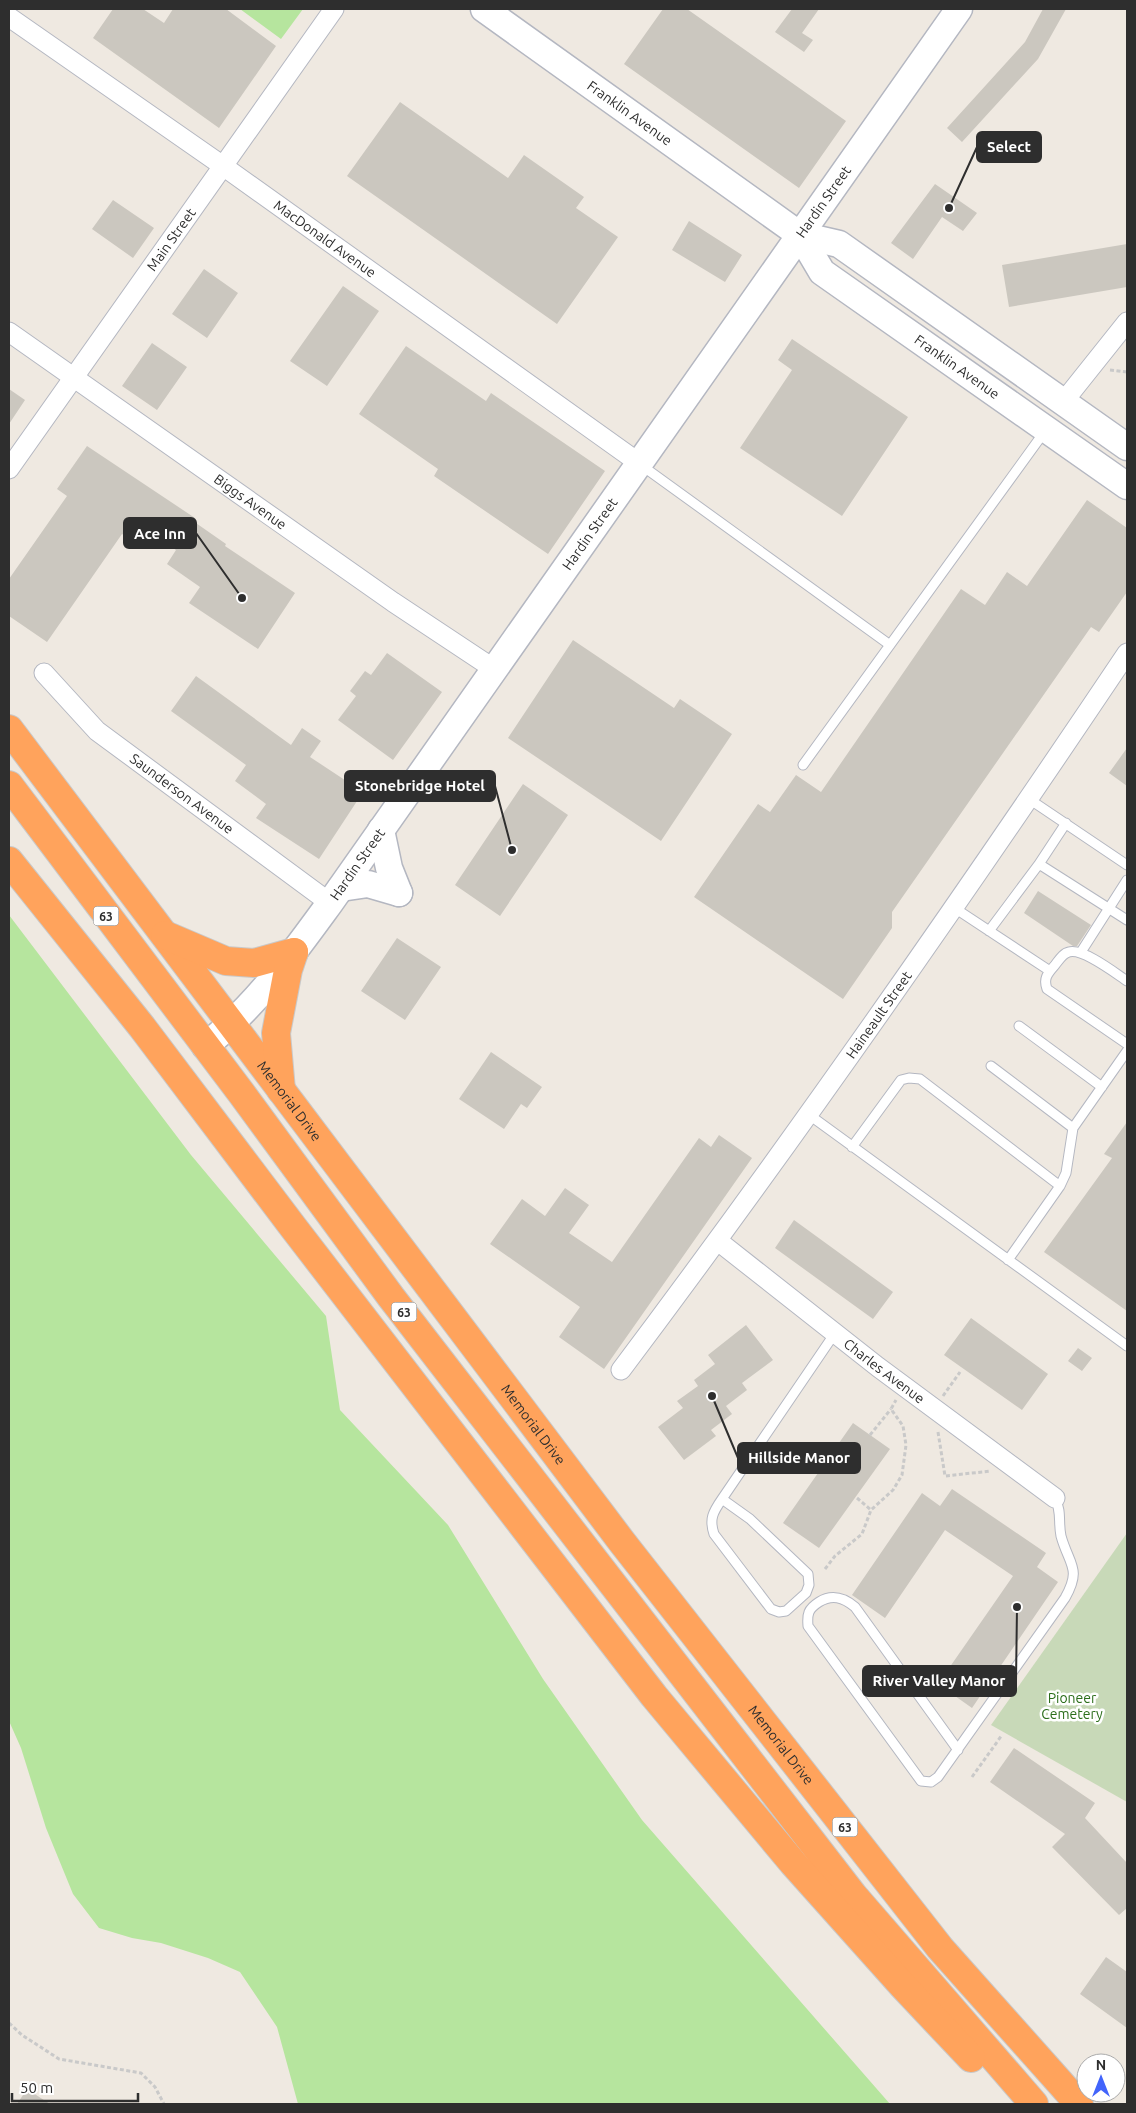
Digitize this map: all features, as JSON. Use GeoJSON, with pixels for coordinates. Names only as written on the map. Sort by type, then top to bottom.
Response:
{"type":"FeatureCollection","features":[{"type":"Feature","properties":{"kind":"highway","name":"Memorial Drive"},"geometry":{"type":"LineString","coordinates":[[9,729],[161,934],[622,1542],[940,1948],[1079,2104]]}},
{"type":"Feature","properties":{"kind":"highway","name":"63"},"geometry":{"type":"LineString","coordinates":[[9,785],[392,1297],[853,1895],[1034,2104]]}},
{"type":"Feature","properties":{"kind":"highway"},"geometry":{"type":"LineString","coordinates":[[9,861],[142,1027],[293,1227],[654,1696],[793,1863],[903,1986],[1016,2104]]}},
{"type":"Feature","properties":{"kind":"highway"},"geometry":{"type":"LineString","coordinates":[[161,934],[226,961],[254,963],[294,952]]}},
{"type":"Feature","properties":{"kind":"highway"},"geometry":{"type":"LineString","coordinates":[[281,1090],[276,1033],[288,970],[294,952]]}},
{"type":"Feature","properties":{"kind":"main road","name":"Franklin Avenue"},"geometry":{"type":"LineString","coordinates":[[484,9],[800,235],[839,244],[1127,447]]}},
{"type":"Feature","properties":{"kind":"main road","name":"Hardin Street"},"geometry":{"type":"LineString","coordinates":[[205,1046],[231,1026],[265,990],[335,896],[960,9]]}},
{"type":"Feature","properties":{"kind":"main road","name":"Franklin Avenue"},"geometry":{"type":"LineString","coordinates":[[800,235],[822,272],[1127,486]]}},
{"type":"Feature","properties":{"kind":"main road"},"geometry":{"type":"LineString","coordinates":[[335,896],[368,884],[399,893],[389,868],[381,830]]}},
{"type":"Feature","properties":{"kind":"street","name":"Main Street"},"geometry":{"type":"LineString","coordinates":[[9,469],[334,9]]}},
{"type":"Feature","properties":{"kind":"street","name":"MacDonald Avenue"},"geometry":{"type":"LineString","coordinates":[[9,17],[223,166],[639,463]]}},
{"type":"Feature","properties":{"kind":"street"},"geometry":{"type":"LineString","coordinates":[[1064,401],[1127,322]]}},
{"type":"Feature","properties":{"kind":"street","name":"Biggs Avenue"},"geometry":{"type":"LineString","coordinates":[[9,332],[393,602],[494,669]]}},
{"type":"Feature","properties":{"kind":"street","name":"Haineault Street"},"geometry":{"type":"LineString","coordinates":[[621,1370],[718,1241],[1029,798],[1127,653]]}},
{"type":"Feature","properties":{"kind":"street","name":"Saunderson Avenue"},"geometry":{"type":"LineString","coordinates":[[44,673],[97,731],[335,896]]}},
{"type":"Feature","properties":{"kind":"street","name":"Charles Avenue"},"geometry":{"type":"LineString","coordinates":[[718,1241],[905,1387],[1054,1498]]}},
{"type":"Feature","properties":{"kind":"lane"},"geometry":{"type":"LineString","coordinates":[[803,765],[1046,429]]}},
{"type":"Feature","properties":{"kind":"lane"},"geometry":{"type":"LineString","coordinates":[[639,463],[890,645]]}},
{"type":"Feature","properties":{"kind":"lane"},"geometry":{"type":"LineString","coordinates":[[1029,798],[1127,865]]}},
{"type":"Feature","properties":{"kind":"lane"},"geometry":{"type":"LineString","coordinates":[[989,931],[1039,864],[1066,823]]}},
{"type":"Feature","properties":{"kind":"lane"},"geometry":{"type":"LineString","coordinates":[[1039,864],[1127,920]]}},
{"type":"Feature","properties":{"kind":"lane"},"geometry":{"type":"LineString","coordinates":[[1081,952],[1127,880]]}},
{"type":"Feature","properties":{"kind":"lane"},"geometry":{"type":"LineString","coordinates":[[953,907],[1050,971]]}},
{"type":"Feature","properties":{"kind":"lane"},"geometry":{"type":"LineString","coordinates":[[1127,982],[1081,952],[1070,951],[1064,954],[1050,971],[1045,982],[1047,989],[1127,1044]]}},
{"type":"Feature","properties":{"kind":"lane"},"geometry":{"type":"LineString","coordinates":[[1019,1026],[1102,1087]]}},
{"type":"Feature","properties":{"kind":"lane"},"geometry":{"type":"LineString","coordinates":[[1008,1260],[1060,1186],[1066,1173],[1073,1128],[1127,1051]]}},
{"type":"Feature","properties":{"kind":"lane"},"geometry":{"type":"LineString","coordinates":[[991,1066],[1073,1128]]}},
{"type":"Feature","properties":{"kind":"lane"},"geometry":{"type":"LineString","coordinates":[[852,1148],[902,1080],[909,1078],[920,1079],[1060,1186]]}},
{"type":"Feature","properties":{"kind":"lane"},"geometry":{"type":"LineString","coordinates":[[807,1114],[1127,1346]]}},
{"type":"Feature","properties":{"kind":"lane"},"geometry":{"type":"LineString","coordinates":[[722,1499],[750,1519],[808,1574],[809,1585],[806,1592],[786,1611],[779,1612],[772,1609],[714,1534],[711,1524],[712,1513],[835,1333]]}},
{"type":"Feature","properties":{"kind":"lane"},"geometry":{"type":"LineString","coordinates":[[958,1750],[848,1601],[836,1596],[827,1597],[810,1608],[807,1616],[808,1626],[922,1781],[931,1782],[938,1777],[958,1750],[1065,1598],[1073,1583],[1074,1570],[1061,1535],[1060,1508],[1054,1498]]}},
{"type":"Feature","properties":{"kind":"path"},"geometry":{"type":"LineString","coordinates":[[960,1372],[934,1409],[945,1476],[1015,1468]]}},
{"type":"Feature","properties":{"kind":"path"},"geometry":{"type":"LineString","coordinates":[[870,1435],[891,1409],[905,1387]]}},
{"type":"Feature","properties":{"kind":"path"},"geometry":{"type":"LineString","coordinates":[[825,1569],[835,1556],[862,1534],[871,1510],[893,1490],[902,1475],[906,1445],[903,1426],[891,1409]]}},
{"type":"Feature","properties":{"kind":"path"},"geometry":{"type":"LineString","coordinates":[[796,1458],[813,1472]]}},
{"type":"Feature","properties":{"kind":"path"},"geometry":{"type":"LineString","coordinates":[[857,1498],[871,1510]]}},
{"type":"Feature","properties":{"kind":"path"},"geometry":{"type":"LineString","coordinates":[[972,1777],[1002,1735]]}},
{"type":"Feature","properties":{"kind":"path"},"geometry":{"type":"LineString","coordinates":[[9,2023],[22,2035],[59,2059],[141,2072],[155,2088],[164,2104]]}},
{"type":"Feature","properties":{"kind":"green space"},"geometry":{"type":"Polygon","coordinates":[[[240,9],[303,9],[281,39],[240,9]]]}},
{"type":"Feature","properties":{"kind":"green space"},"geometry":{"type":"Polygon","coordinates":[[[9,915],[191,1155],[326,1316],[340,1410],[448,1525],[543,1679],[642,1820],[890,2104],[298,2104],[277,2027],[240,1972],[208,1958],[161,1943],[132,1938],[99,1928],[73,1894],[46,1828],[21,1748],[9,1721],[9,915]]]}},
{"type":"Feature","properties":{"kind":"green space","name":"Pioneer Cemetery"},"geometry":{"type":"Polygon","coordinates":[[[1127,1533],[1127,1802],[991,1725],[1127,1533]]]}},
{"type":"Feature","properties":{"kind":"building"},"geometry":{"type":"Polygon","coordinates":[[[113,9],[143,9],[164,23],[173,9],[226,9],[276,46],[219,128],[93,38],[113,9]]]}},
{"type":"Feature","properties":{"kind":"building"},"geometry":{"type":"Polygon","coordinates":[[[663,9],[687,9],[846,121],[799,188],[624,64],[663,9]]]}},
{"type":"Feature","properties":{"kind":"building"},"geometry":{"type":"Polygon","coordinates":[[[792,9],[819,9],[802,33],[813,40],[804,52],[775,32],[792,9]]]}},
{"type":"Feature","properties":{"kind":"building"},"geometry":{"type":"Polygon","coordinates":[[[1043,9],[1066,9],[1038,59],[962,142],[947,128],[1025,42],[1043,9]]]}},
{"type":"Feature","properties":{"kind":"building"},"geometry":{"type":"Polygon","coordinates":[[[400,102],[508,178],[524,155],[584,197],[576,208],[618,237],[557,324],[347,176],[400,102]]]}},
{"type":"Feature","properties":{"kind":"building"},"geometry":{"type":"Polygon","coordinates":[[[935,184],[977,213],[963,231],[942,217],[913,259],[891,243],[935,184]]]}},
{"type":"Feature","properties":{"kind":"building"},"geometry":{"type":"Polygon","coordinates":[[[113,200],[154,228],[133,258],[92,229],[113,200]]]}},
{"type":"Feature","properties":{"kind":"building"},"geometry":{"type":"Polygon","coordinates":[[[689,221],[742,255],[725,282],[672,250],[689,221]]]}},
{"type":"Feature","properties":{"kind":"building"},"geometry":{"type":"Polygon","coordinates":[[[1127,244],[1127,287],[1009,307],[1002,265],[1127,244]]]}},
{"type":"Feature","properties":{"kind":"building"},"geometry":{"type":"Polygon","coordinates":[[[204,269],[238,293],[207,338],[172,314],[204,269]]]}},
{"type":"Feature","properties":{"kind":"building"},"geometry":{"type":"Polygon","coordinates":[[[343,286],[379,311],[327,386],[290,361],[343,286]]]}},
{"type":"Feature","properties":{"kind":"building"},"geometry":{"type":"Polygon","coordinates":[[[792,339],[908,417],[842,516],[740,448],[792,370],[778,360],[792,339]]]}},
{"type":"Feature","properties":{"kind":"building"},"geometry":{"type":"Polygon","coordinates":[[[152,343],[187,367],[157,410],[122,386],[152,343]]]}},
{"type":"Feature","properties":{"kind":"building"},"geometry":{"type":"Polygon","coordinates":[[[406,346],[486,401],[491,393],[605,471],[548,554],[434,476],[438,469],[359,414],[406,346]]]}},
{"type":"Feature","properties":{"kind":"building"},"geometry":{"type":"Polygon","coordinates":[[[9,389],[25,400],[9,424],[9,389]]]}},
{"type":"Feature","properties":{"kind":"building"},"geometry":{"type":"Polygon","coordinates":[[[87,446],[195,518],[193,521],[226,544],[225,546],[295,593],[258,649],[189,603],[200,587],[167,564],[176,550],[141,527],[132,541],[122,534],[47,642],[9,616],[9,579],[67,496],[57,489],[87,446]]]}},
{"type":"Feature","properties":{"kind":"building"},"geometry":{"type":"Polygon","coordinates":[[[1087,500],[1127,528],[1127,592],[1099,632],[1091,627],[892,912],[892,928],[843,999],[694,897],[758,804],[770,812],[796,775],[821,792],[961,589],[985,605],[1007,572],[1027,586],[1087,500]]]}},
{"type":"Feature","properties":{"kind":"building"},"geometry":{"type":"Polygon","coordinates":[[[573,640],[674,708],[680,699],[732,734],[661,841],[508,738],[573,640]]]}},
{"type":"Feature","properties":{"kind":"building"},"geometry":{"type":"Polygon","coordinates":[[[387,653],[442,692],[393,760],[338,720],[356,696],[350,691],[365,671],[371,675],[387,653]]]}},
{"type":"Feature","properties":{"kind":"building"},"geometry":{"type":"Polygon","coordinates":[[[196,676],[291,745],[302,728],[321,741],[310,757],[363,792],[319,859],[256,818],[266,804],[235,781],[246,765],[171,711],[196,676]]]}},
{"type":"Feature","properties":{"kind":"building"},"geometry":{"type":"Polygon","coordinates":[[[1127,748],[1127,786],[1109,773],[1127,748]]]}},
{"type":"Feature","properties":{"kind":"building"},"geometry":{"type":"Polygon","coordinates":[[[523,784],[568,815],[500,916],[455,885],[523,784]]]}},
{"type":"Feature","properties":{"kind":"building"},"geometry":{"type":"Polygon","coordinates":[[[1038,891],[1091,925],[1077,946],[1073,946],[1024,913],[1038,891]]]}},
{"type":"Feature","properties":{"kind":"building"},"geometry":{"type":"Polygon","coordinates":[[[397,938],[441,967],[405,1020],[361,991],[397,938]]]}},
{"type":"Feature","properties":{"kind":"building"},"geometry":{"type":"Polygon","coordinates":[[[491,1052],[542,1087],[527,1108],[521,1104],[504,1129],[459,1099],[491,1052]]]}},
{"type":"Feature","properties":{"kind":"building"},"geometry":{"type":"Polygon","coordinates":[[[1127,1122],[1127,1311],[1044,1252],[1112,1158],[1104,1154],[1127,1122]]]}},
{"type":"Feature","properties":{"kind":"building"},"geometry":{"type":"Polygon","coordinates":[[[719,1135],[752,1158],[604,1369],[559,1337],[580,1307],[490,1244],[522,1199],[545,1216],[565,1188],[589,1205],[569,1233],[612,1262],[699,1138],[711,1147],[719,1135]]]}},
{"type":"Feature","properties":{"kind":"building"},"geometry":{"type":"Polygon","coordinates":[[[794,1220],[893,1292],[873,1319],[775,1248],[794,1220]]]}},
{"type":"Feature","properties":{"kind":"building"},"geometry":{"type":"Polygon","coordinates":[[[971,1318],[1048,1374],[1022,1410],[944,1355],[971,1318]]]}},
{"type":"Feature","properties":{"kind":"building"},"geometry":{"type":"Polygon","coordinates":[[[746,1325],[773,1360],[742,1383],[747,1390],[726,1406],[732,1414],[711,1430],[716,1436],[684,1460],[658,1427],[683,1408],[677,1401],[698,1386],[694,1380],[715,1364],[708,1355],[746,1325]]]}},
{"type":"Feature","properties":{"kind":"building"},"geometry":{"type":"Polygon","coordinates":[[[1078,1348],[1092,1358],[1082,1371],[1068,1361],[1078,1348]]]}},
{"type":"Feature","properties":{"kind":"building"},"geometry":{"type":"Polygon","coordinates":[[[853,1423],[890,1449],[819,1548],[783,1523],[853,1423]]]}},
{"type":"Feature","properties":{"kind":"building"},"geometry":{"type":"Polygon","coordinates":[[[952,1489],[1046,1553],[1037,1567],[1058,1582],[972,1708],[938,1684],[1013,1576],[945,1530],[885,1618],[852,1595],[922,1493],[940,1506],[952,1489]]]}},
{"type":"Feature","properties":{"kind":"building"},"geometry":{"type":"Polygon","coordinates":[[[1014,1748],[1095,1803],[1085,1818],[1127,1863],[1127,1908],[1119,1915],[1052,1847],[1065,1834],[990,1782],[1014,1748]]]}},
{"type":"Feature","properties":{"kind":"building"},"geometry":{"type":"Polygon","coordinates":[[[1106,1957],[1127,1972],[1127,2028],[1080,1994],[1106,1957]]]}},
{"type":"Feature","properties":{"kind":"building"},"geometry":{"type":"Polygon","coordinates":[[[27,2089],[50,2104],[17,2104],[27,2089]]]}},
{"type":"Feature","properties":{"kind":"place","name":"Select"},"geometry":{"type":"Point","coordinates":[949,208]}},
{"type":"Feature","properties":{"kind":"place","name":"Ace Inn"},"geometry":{"type":"Point","coordinates":[242,598]}},
{"type":"Feature","properties":{"kind":"place","name":"Stonebridge Hotel"},"geometry":{"type":"Point","coordinates":[512,850]}},
{"type":"Feature","properties":{"kind":"place","name":"Hillside Manor"},"geometry":{"type":"Point","coordinates":[712,1396]}},
{"type":"Feature","properties":{"kind":"place","name":"River Valley Manor"},"geometry":{"type":"Point","coordinates":[1017,1607]}}]}
